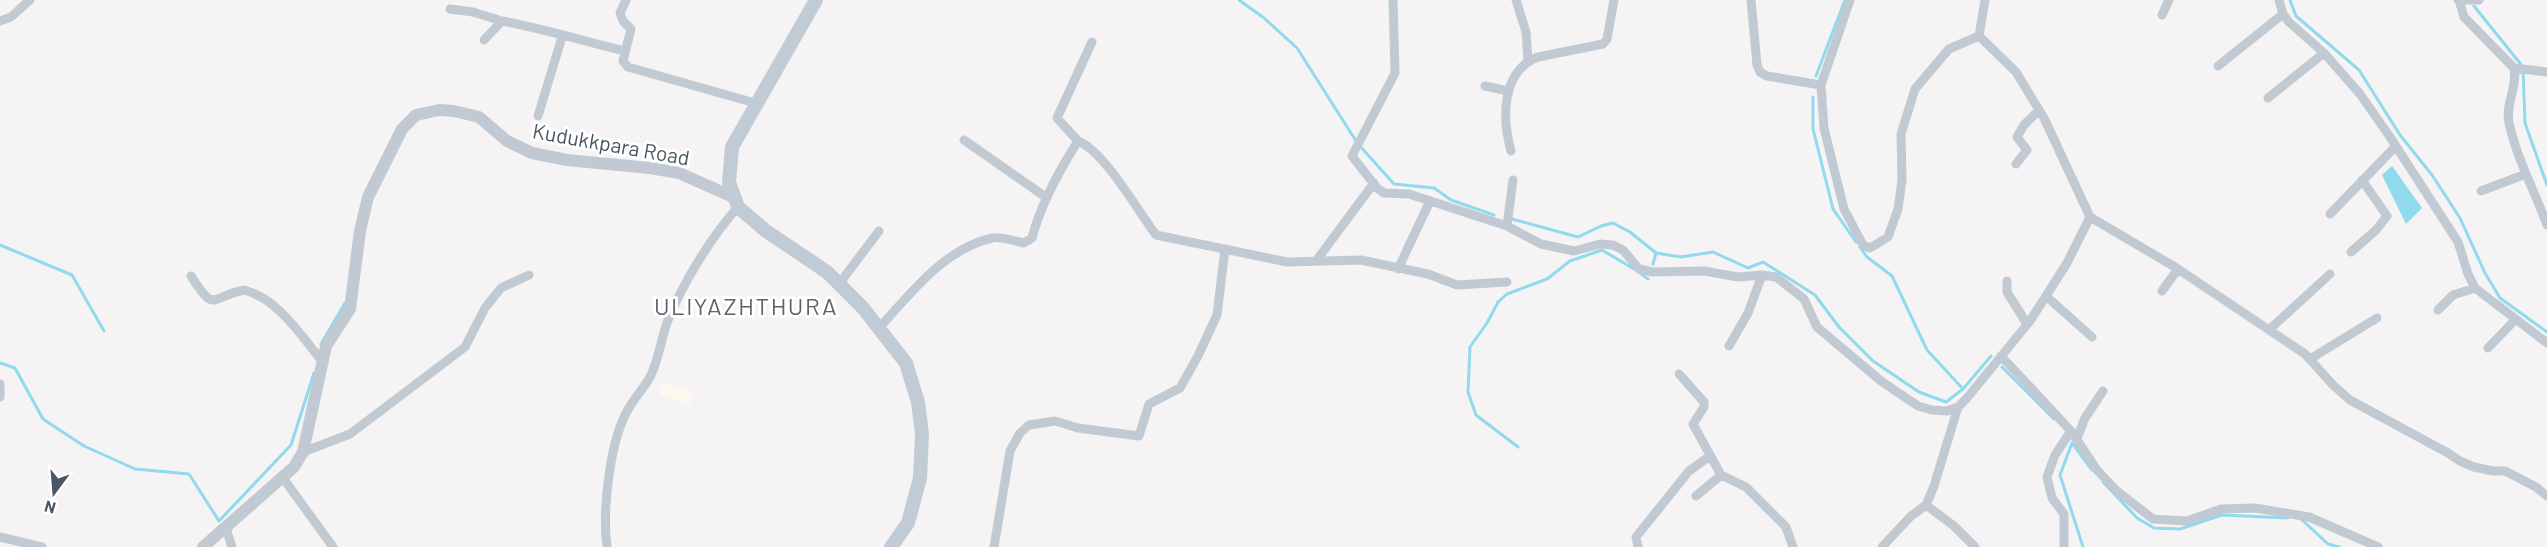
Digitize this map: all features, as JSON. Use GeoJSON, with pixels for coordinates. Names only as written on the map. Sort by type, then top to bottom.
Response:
{"type":"FeatureCollection","features":[{"type":"Feature","properties":{"kind":"main road"},"geometry":{"type":"LineString","coordinates":[[816,0],[732,147],[729,182],[735,202],[759,225],[827,272],[880,327],[906,363],[918,402],[922,434],[920,478],[908,523],[891,547]]}},
{"type":"Feature","properties":{"kind":"street"},"geometry":{"type":"LineString","coordinates":[[0,21],[30,0]]}},
{"type":"Feature","properties":{"kind":"street"},"geometry":{"type":"LineString","coordinates":[[626,0],[620,13],[623,21],[631,29],[623,61],[627,67],[756,103]]}},
{"type":"Feature","properties":{"kind":"street"},"geometry":{"type":"LineString","coordinates":[[1393,0],[1395,73],[1352,156],[1384,193],[1409,194],[1507,226],[1541,244],[1574,251],[1600,244],[1613,245],[1623,250],[1639,269],[1652,272],[1704,271],[1738,277],[1762,275],[1776,277],[1804,299],[1817,327],[1881,381],[1918,406],[1947,411],[1958,407]]}},
{"type":"Feature","properties":{"kind":"street"},"geometry":{"type":"LineString","coordinates":[[1516,0],[1526,32],[1528,61]]}},
{"type":"Feature","properties":{"kind":"street"},"geometry":{"type":"LineString","coordinates":[[1511,151],[1505,130],[1508,91],[1515,74],[1528,61],[1603,44],[1614,0]]}},
{"type":"Feature","properties":{"kind":"street"},"geometry":{"type":"LineString","coordinates":[[1751,0],[1757,65],[1760,72],[1767,76],[1821,85]]}},
{"type":"Feature","properties":{"kind":"street"},"geometry":{"type":"LineString","coordinates":[[1850,0],[1821,85],[1824,128],[1844,209],[1863,245],[1870,248],[1888,237],[1898,208],[1902,180],[1901,134],[1915,89],[1949,49],[1979,36]]}},
{"type":"Feature","properties":{"kind":"street"},"geometry":{"type":"LineString","coordinates":[[1979,36],[1985,0]]}},
{"type":"Feature","properties":{"kind":"street"},"geometry":{"type":"LineString","coordinates":[[2162,15],[2169,0]]}},
{"type":"Feature","properties":{"kind":"street"},"geometry":{"type":"LineString","coordinates":[[2279,0],[2283,14],[2325,53],[2360,94],[2396,146],[2458,242],[2475,288],[2547,343]]}},
{"type":"Feature","properties":{"kind":"street"},"geometry":{"type":"LineString","coordinates":[[2479,0],[2458,0],[2464,17],[2514,68],[2516,74],[2508,107],[2509,123],[2526,174],[2547,225]]}},
{"type":"Feature","properties":{"kind":"street"},"geometry":{"type":"LineString","coordinates":[[450,9],[531,25],[562,37],[625,51]]}},
{"type":"Feature","properties":{"kind":"street"},"geometry":{"type":"LineString","coordinates":[[2218,66],[2283,14]]}},
{"type":"Feature","properties":{"kind":"street"},"geometry":{"type":"LineString","coordinates":[[484,40],[502,21]]}},
{"type":"Feature","properties":{"kind":"street"},"geometry":{"type":"LineString","coordinates":[[1979,36],[2016,72],[2039,110],[2090,217],[2178,269],[2270,329],[2310,359],[2350,400],[2460,461],[2493,471],[2505,471],[2536,486],[2547,496]]}},
{"type":"Feature","properties":{"kind":"street"},"geometry":{"type":"LineString","coordinates":[[538,116],[562,37]]}},
{"type":"Feature","properties":{"kind":"street"},"geometry":{"type":"LineString","coordinates":[[1092,42],[1057,118],[1078,141],[1089,145],[1101,158],[1156,235],[1287,262],[1361,260],[1428,274],[1458,285],[1507,282]]}},
{"type":"Feature","properties":{"kind":"street"},"geometry":{"type":"LineString","coordinates":[[2268,98],[2325,53]]}},
{"type":"Feature","properties":{"kind":"street"},"geometry":{"type":"LineString","coordinates":[[2514,68],[2547,72]]}},
{"type":"Feature","properties":{"kind":"street"},"geometry":{"type":"LineString","coordinates":[[1485,86],[1508,91]]}},
{"type":"Feature","properties":{"kind":"street","name":"Kudukkpara Road"},"geometry":{"type":"LineString","coordinates":[[203,547],[283,478],[294,467],[303,452],[327,346],[351,309],[360,231],[368,197],[402,129],[416,115],[439,110],[479,117],[507,141],[532,153],[567,160],[679,173],[735,202]]}},
{"type":"Feature","properties":{"kind":"street"},"geometry":{"type":"LineString","coordinates":[[2016,164],[2027,150],[2017,137],[2024,125],[2039,110]]}},
{"type":"Feature","properties":{"kind":"street"},"geometry":{"type":"LineString","coordinates":[[964,140],[1047,198]]}},
{"type":"Feature","properties":{"kind":"street"},"geometry":{"type":"LineString","coordinates":[[880,327],[927,275],[963,249],[993,238],[1024,243],[1032,238],[1061,167],[1078,141]]}},
{"type":"Feature","properties":{"kind":"street"},"geometry":{"type":"LineString","coordinates":[[2330,213],[2396,146]]}},
{"type":"Feature","properties":{"kind":"street"},"geometry":{"type":"LineString","coordinates":[[2481,191],[2526,174]]}},
{"type":"Feature","properties":{"kind":"street"},"geometry":{"type":"LineString","coordinates":[[1507,226],[1513,180]]}},
{"type":"Feature","properties":{"kind":"street"},"geometry":{"type":"LineString","coordinates":[[2351,252],[2376,230],[2387,216],[2362,180]]}},
{"type":"Feature","properties":{"kind":"street"},"geometry":{"type":"LineString","coordinates":[[1316,261],[1374,183]]}},
{"type":"Feature","properties":{"kind":"street"},"geometry":{"type":"LineString","coordinates":[[1398,269],[1430,201]]}},
{"type":"Feature","properties":{"kind":"street"},"geometry":{"type":"LineString","coordinates":[[607,547],[605,520],[615,440],[629,408],[651,376],[668,319],[735,202]]}},
{"type":"Feature","properties":{"kind":"street"},"geometry":{"type":"LineString","coordinates":[[1882,547],[1911,516],[1926,505],[1958,407],[2027,324],[2067,264],[2090,217]]}},
{"type":"Feature","properties":{"kind":"street"},"geometry":{"type":"LineString","coordinates":[[839,284],[879,231]]}},
{"type":"Feature","properties":{"kind":"street"},"geometry":{"type":"LineString","coordinates":[[994,547],[1010,451],[1020,433],[1029,425],[1055,421],[1078,428],[1139,436],[1149,404],[1180,388],[1217,315],[1225,249]]}},
{"type":"Feature","properties":{"kind":"street"},"geometry":{"type":"LineString","coordinates":[[2162,291],[2178,269]]}},
{"type":"Feature","properties":{"kind":"street"},"geometry":{"type":"LineString","coordinates":[[2270,329],[2330,274]]}},
{"type":"Feature","properties":{"kind":"street"},"geometry":{"type":"LineString","coordinates":[[303,452],[350,434],[465,347],[484,308],[501,288],[529,275]]}},
{"type":"Feature","properties":{"kind":"street"},"geometry":{"type":"LineString","coordinates":[[1729,346],[1748,313],[1762,275]]}},
{"type":"Feature","properties":{"kind":"street"},"geometry":{"type":"LineString","coordinates":[[191,276],[205,298],[212,301],[244,290],[266,299],[283,314],[322,362]]}},
{"type":"Feature","properties":{"kind":"street"},"geometry":{"type":"LineString","coordinates":[[2007,280],[2007,292],[2027,324]]}},
{"type":"Feature","properties":{"kind":"street"},"geometry":{"type":"LineString","coordinates":[[2438,310],[2453,295],[2475,288]]}},
{"type":"Feature","properties":{"kind":"street"},"geometry":{"type":"LineString","coordinates":[[2046,296],[2092,337]]}},
{"type":"Feature","properties":{"kind":"street"},"geometry":{"type":"LineString","coordinates":[[2310,359],[2377,318]]}},
{"type":"Feature","properties":{"kind":"street"},"geometry":{"type":"LineString","coordinates":[[2488,348],[2515,320]]}},
{"type":"Feature","properties":{"kind":"street"},"geometry":{"type":"LineString","coordinates":[[2001,356],[2074,435],[2097,471],[2117,491],[2153,519],[2187,521],[2221,509],[2255,508],[2309,517],[2378,547]]}},
{"type":"Feature","properties":{"kind":"street"},"geometry":{"type":"LineString","coordinates":[[1679,374],[1704,402],[1704,407],[1694,423],[1721,475],[1746,487],[1786,526],[1793,547]]}},
{"type":"Feature","properties":{"kind":"street"},"geometry":{"type":"LineString","coordinates":[[0,384],[0,397]]}},
{"type":"Feature","properties":{"kind":"street"},"geometry":{"type":"LineString","coordinates":[[2064,547],[2064,514],[2052,498],[2047,477],[2055,455],[2074,435],[2103,391]]}},
{"type":"Feature","properties":{"kind":"street"},"geometry":{"type":"LineString","coordinates":[[1638,547],[1636,537],[1689,471],[1710,456]]}},
{"type":"Feature","properties":{"kind":"street"},"geometry":{"type":"LineString","coordinates":[[1696,496],[1721,475]]}},
{"type":"Feature","properties":{"kind":"street"},"geometry":{"type":"LineString","coordinates":[[283,478],[333,547]]}},
{"type":"Feature","properties":{"kind":"street"},"geometry":{"type":"LineString","coordinates":[[1926,505],[1961,532],[1975,547]]}},
{"type":"Feature","properties":{"kind":"street"},"geometry":{"type":"LineString","coordinates":[[226,528],[232,547]]}},
{"type":"Feature","properties":{"kind":"street"},"geometry":{"type":"LineString","coordinates":[[0,537],[42,547]]}},
{"type":"Feature","properties":{"kind":"shaded area"},"geometry":{"type":"Polygon","coordinates":[[[662,383],[693,392],[690,404],[659,395],[662,383]]]}},
{"type":"Feature","properties":{"kind":"water"},"geometry":{"type":"Polygon","coordinates":[[[2392,166],[2422,208],[2406,224],[2382,175],[2392,166]]]}},
{"type":"Feature","properties":{"kind":"waterway"},"geometry":{"type":"LineString","coordinates":[[1239,0],[1264,18],[1297,48],[1356,141]]}},
{"type":"Feature","properties":{"kind":"waterway"},"geometry":{"type":"LineString","coordinates":[[1816,76],[1845,0]]}},
{"type":"Feature","properties":{"kind":"waterway"},"geometry":{"type":"LineString","coordinates":[[2290,0],[2296,16],[2359,70],[2400,135],[2432,175],[2460,218],[2485,273],[2500,298],[2547,332]]}},
{"type":"Feature","properties":{"kind":"waterway"},"geometry":{"type":"LineString","coordinates":[[2474,6],[2523,67],[2525,123],[2547,185]]}},
{"type":"Feature","properties":{"kind":"waterway"},"geometry":{"type":"LineString","coordinates":[[1813,97],[1813,129],[1833,209],[1856,242]]}},
{"type":"Feature","properties":{"kind":"waterway"},"geometry":{"type":"LineString","coordinates":[[1360,146],[1394,184],[1434,188],[1451,200],[1494,215]]}},
{"type":"Feature","properties":{"kind":"waterway"},"geometry":{"type":"LineString","coordinates":[[1512,219],[1578,237],[1613,223],[1630,232],[1656,253],[1681,257],[1713,252],[1748,268],[1763,262],[1815,295],[1839,327],[1873,361],[1919,392],[1946,402],[1963,389],[1991,356]]}},
{"type":"Feature","properties":{"kind":"waterway"},"geometry":{"type":"LineString","coordinates":[[0,245],[72,275],[104,331]]}},
{"type":"Feature","properties":{"kind":"waterway"},"geometry":{"type":"LineString","coordinates":[[1860,247],[1867,257],[1892,276],[1927,350],[1963,389]]}},
{"type":"Feature","properties":{"kind":"waterway"},"geometry":{"type":"LineString","coordinates":[[1518,447],[1476,415],[1468,392],[1470,347],[1498,302],[1507,294],[1547,279],[1570,261],[1602,250],[1634,269]]}},
{"type":"Feature","properties":{"kind":"waterway"},"geometry":{"type":"LineString","coordinates":[[1653,264],[1656,253]]}},
{"type":"Feature","properties":{"kind":"waterway"},"geometry":{"type":"LineString","coordinates":[[1640,273],[1648,279]]}},
{"type":"Feature","properties":{"kind":"waterway"},"geometry":{"type":"LineString","coordinates":[[321,344],[345,303]]}},
{"type":"Feature","properties":{"kind":"waterway"},"geometry":{"type":"LineString","coordinates":[[0,363],[15,368],[43,419],[84,446],[135,469],[189,474],[219,521],[291,445],[314,373]]}},
{"type":"Feature","properties":{"kind":"waterway"},"geometry":{"type":"LineString","coordinates":[[2002,367],[2054,419]]}},
{"type":"Feature","properties":{"kind":"waterway"},"geometry":{"type":"LineString","coordinates":[[2072,443],[2092,470]]}},
{"type":"Feature","properties":{"kind":"waterway"},"geometry":{"type":"LineString","coordinates":[[2072,443],[2060,475],[2083,547]]}},
{"type":"Feature","properties":{"kind":"waterway"},"geometry":{"type":"LineString","coordinates":[[2103,482],[2137,518],[2154,528],[2180,529],[2222,515],[2288,518]]}},
{"type":"Feature","properties":{"kind":"waterway"},"geometry":{"type":"LineString","coordinates":[[2301,519],[2328,544],[2339,547]]}},
{"type":"Feature","properties":{"kind":"district","name":"ULIYAZHTHURA"},"geometry":{"type":"Point","coordinates":[746,307]}}]}
